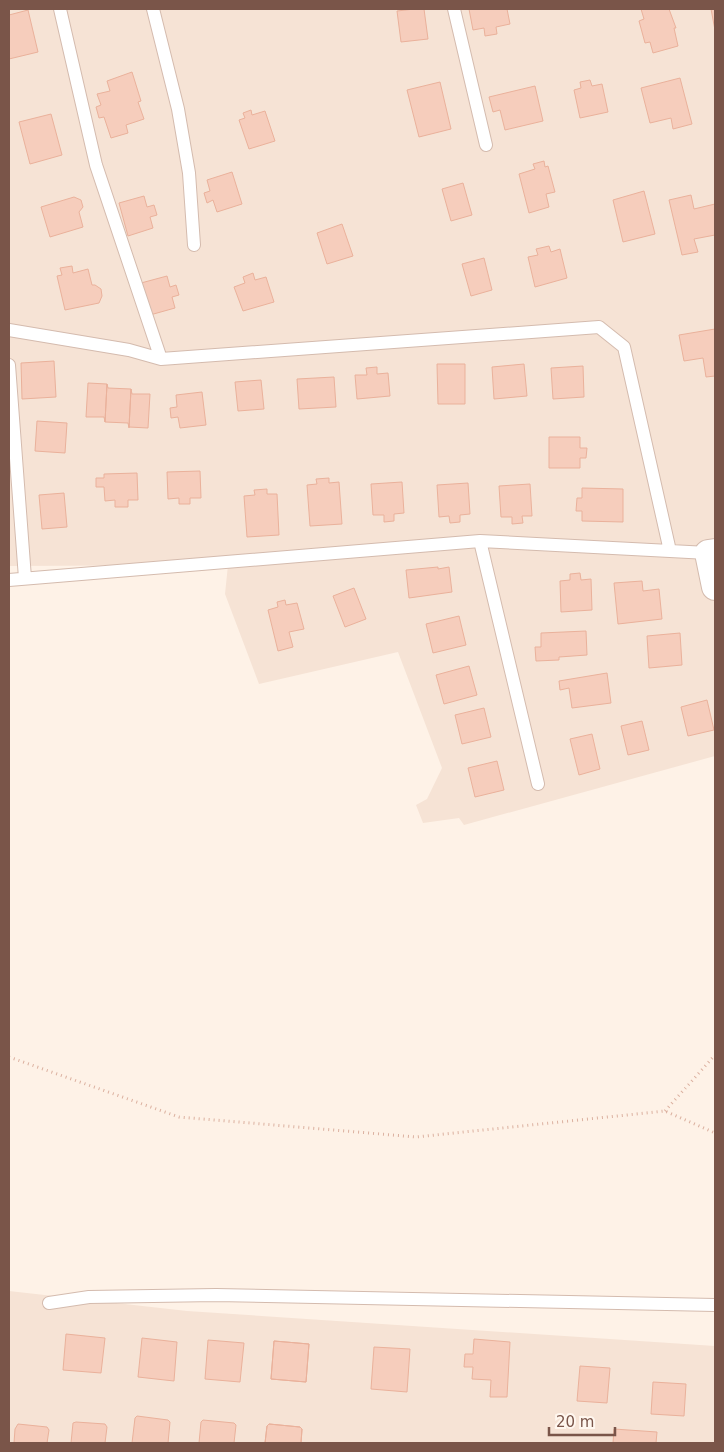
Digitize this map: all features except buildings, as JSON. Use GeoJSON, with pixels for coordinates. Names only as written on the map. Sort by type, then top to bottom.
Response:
{"type":"FeatureCollection","features":[{"type":"Feature","properties":{"kind":"street"},"geometry":{"type":"LineString","coordinates":[[712,552],[715,587]]}},
{"type":"Feature","properties":{"kind":"lane"},"geometry":{"type":"LineString","coordinates":[[60,9],[96,165],[162,359]]}},
{"type":"Feature","properties":{"kind":"lane"},"geometry":{"type":"LineString","coordinates":[[153,9],[178,109],[189,173],[194,245]]}},
{"type":"Feature","properties":{"kind":"lane"},"geometry":{"type":"LineString","coordinates":[[454,9],[486,145]]}},
{"type":"Feature","properties":{"kind":"lane"},"geometry":{"type":"LineString","coordinates":[[9,330],[129,350],[162,359],[599,327],[624,347],[670,551]]}},
{"type":"Feature","properties":{"kind":"lane"},"geometry":{"type":"LineString","coordinates":[[9,365],[25,578]]}},
{"type":"Feature","properties":{"kind":"lane"},"geometry":{"type":"LineString","coordinates":[[480,541],[538,784]]}},
{"type":"Feature","properties":{"kind":"lane"},"geometry":{"type":"LineString","coordinates":[[9,580],[480,541],[712,552]]}},
{"type":"Feature","properties":{"kind":"lane"},"geometry":{"type":"LineString","coordinates":[[49,1303],[89,1297],[216,1295],[715,1305]]}},
{"type":"Feature","properties":{"kind":"path"},"geometry":{"type":"LineString","coordinates":[[665,1111],[715,1055]]}},
{"type":"Feature","properties":{"kind":"path"},"geometry":{"type":"LineString","coordinates":[[9,1057],[179,1117],[416,1137],[665,1111],[715,1133]]}},
{"type":"Feature","properties":{"kind":"shaded area"},"geometry":{"type":"Polygon","coordinates":[[[9,9],[715,9],[715,756],[464,825],[459,818],[423,823],[416,805],[427,799],[442,768],[398,652],[259,684],[225,594],[228,565],[9,566],[9,9]]]}},
{"type":"Feature","properties":{"kind":"shaded area"},"geometry":{"type":"Polygon","coordinates":[[[9,1291],[187,1311],[715,1346],[715,1443],[9,1443],[9,1291]]]}}]}
